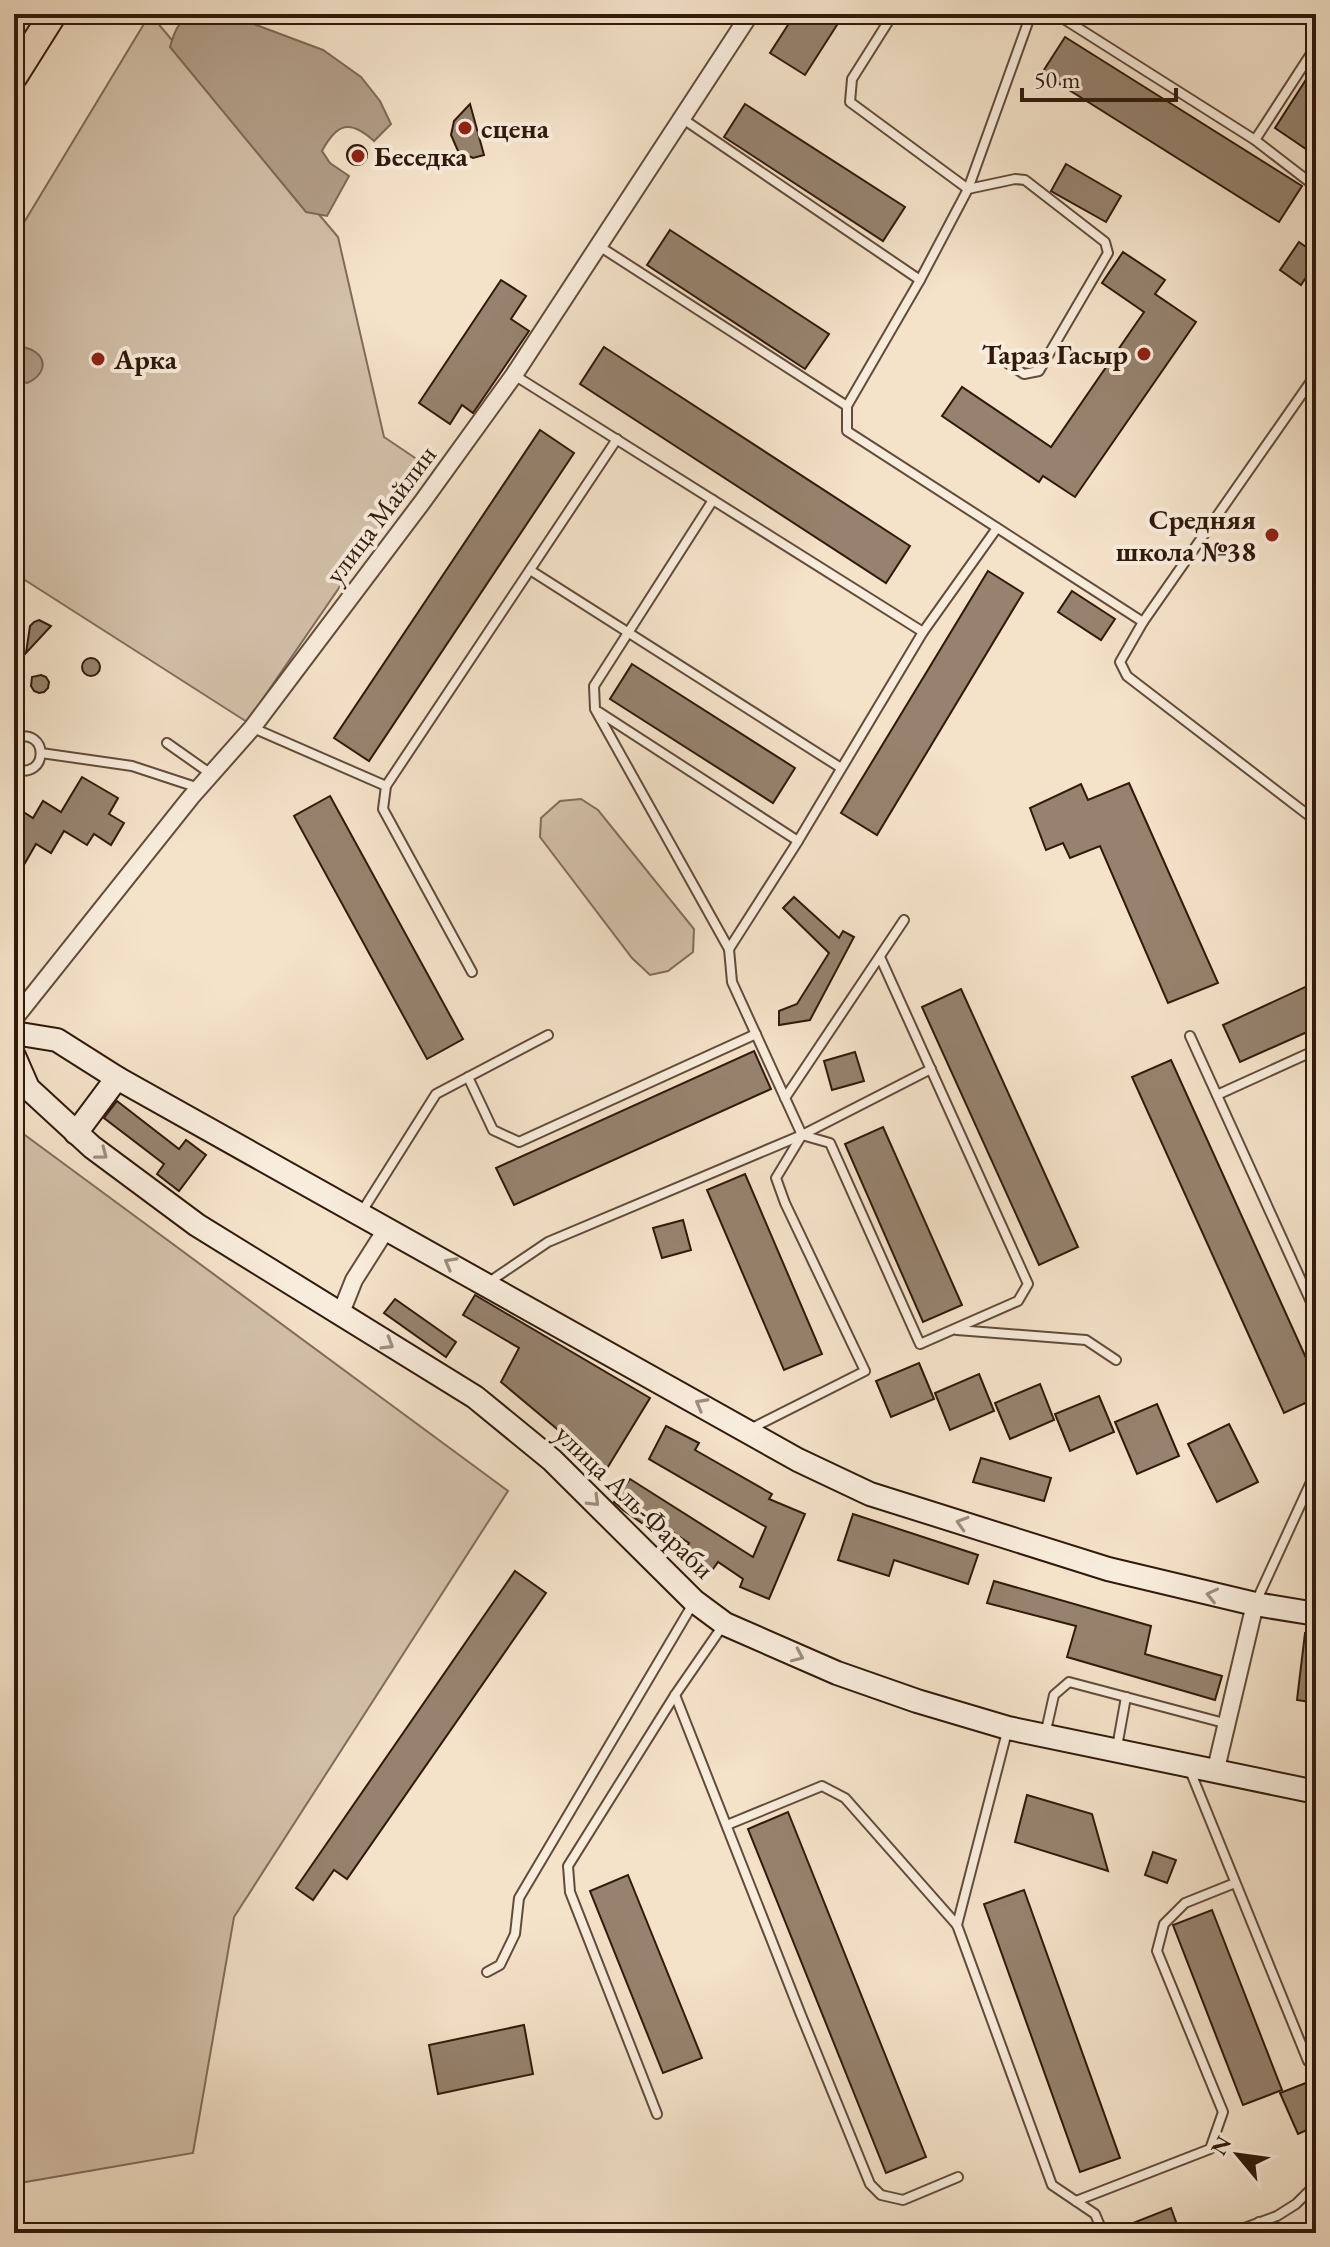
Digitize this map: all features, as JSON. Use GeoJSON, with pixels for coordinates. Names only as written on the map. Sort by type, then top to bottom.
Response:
{"type":"FeatureCollection","features":[{"type":"Feature","properties":{"kind":"main road"},"geometry":{"type":"LineString","coordinates":[[14,76],[53,14]]}},
{"type":"Feature","properties":{"kind":"main road"},"geometry":{"type":"LineString","coordinates":[[14,1033],[57,1040],[117,1078],[798,1460],[870,1494],[1108,1569],[1255,1604],[1316,1614]]}},
{"type":"Feature","properties":{"kind":"main road","name":"улица Аль-Фараби"},"geometry":{"type":"LineString","coordinates":[[14,1056],[28,1088],[76,1133],[197,1225],[475,1397],[552,1460],[694,1601],[725,1624],[837,1673],[1008,1728],[1316,1792]]}},
{"type":"Feature","properties":{"kind":"main road"},"geometry":{"type":"LineString","coordinates":[[76,1133],[117,1078]]}},
{"type":"Feature","properties":{"kind":"street","name":"улица Майлин"},"geometry":{"type":"LineString","coordinates":[[14,1019],[199,788],[252,728],[423,501],[514,375],[750,14]]}},
{"type":"Feature","properties":{"kind":"street"},"geometry":{"type":"LineString","coordinates":[[340,1315],[354,1280],[387,1228]]}},
{"type":"Feature","properties":{"kind":"street"},"geometry":{"type":"LineString","coordinates":[[1215,1773],[1255,1604]]}},
{"type":"Feature","properties":{"kind":"lane"},"geometry":{"type":"LineString","coordinates":[[893,14],[852,79],[850,102],[968,189],[1015,179],[1025,180],[1105,242],[1108,253],[1039,371],[1024,374],[998,357]]}},
{"type":"Feature","properties":{"kind":"lane"},"geometry":{"type":"LineString","coordinates":[[1031,14],[968,189],[847,406],[847,431],[1143,622]]}},
{"type":"Feature","properties":{"kind":"lane"},"geometry":{"type":"LineString","coordinates":[[1056,14],[1255,140],[1316,187]]}},
{"type":"Feature","properties":{"kind":"lane"},"geometry":{"type":"LineString","coordinates":[[1255,140],[1316,46]]}},
{"type":"Feature","properties":{"kind":"lane"},"geometry":{"type":"LineString","coordinates":[[683,119],[920,280]]}},
{"type":"Feature","properties":{"kind":"lane"},"geometry":{"type":"LineString","coordinates":[[599,246],[847,406]]}},
{"type":"Feature","properties":{"kind":"lane"},"geometry":{"type":"LineString","coordinates":[[1316,374],[1143,622],[1120,662],[1127,676],[1316,821]]}},
{"type":"Feature","properties":{"kind":"lane"},"geometry":{"type":"LineString","coordinates":[[514,375],[923,632]]}},
{"type":"Feature","properties":{"kind":"lane"},"geometry":{"type":"LineString","coordinates":[[472,972],[383,809],[386,786],[617,439]]}},
{"type":"Feature","properties":{"kind":"lane"},"geometry":{"type":"LineString","coordinates":[[713,500],[594,686],[595,709],[729,949],[732,982],[802,1135],[830,1143],[920,1344],[1018,1301],[1028,1284],[880,957]]}},
{"type":"Feature","properties":{"kind":"lane"},"geometry":{"type":"LineString","coordinates":[[729,949],[798,841],[923,632],[997,528]]}},
{"type":"Feature","properties":{"kind":"lane"},"geometry":{"type":"LineString","coordinates":[[530,570],[841,768]]}},
{"type":"Feature","properties":{"kind":"lane"},"geometry":{"type":"LineString","coordinates":[[595,709],[798,841]]}},
{"type":"Feature","properties":{"kind":"lane"},"geometry":{"type":"LineString","coordinates":[[252,728],[386,786]]}},
{"type":"Feature","properties":{"kind":"lane"},"geometry":{"type":"LineString","coordinates":[[14,738],[22,735],[33,739],[41,753],[33,768],[22,771],[14,769]]}},
{"type":"Feature","properties":{"kind":"lane"},"geometry":{"type":"LineString","coordinates":[[167,743],[211,774]]}},
{"type":"Feature","properties":{"kind":"lane"},"geometry":{"type":"LineString","coordinates":[[41,753],[132,766],[199,788]]}},
{"type":"Feature","properties":{"kind":"lane"},"geometry":{"type":"LineString","coordinates":[[785,1098],[904,920]]}},
{"type":"Feature","properties":{"kind":"lane"},"geometry":{"type":"LineString","coordinates":[[468,1077],[493,1130],[519,1142],[756,1034]]}},
{"type":"Feature","properties":{"kind":"lane"},"geometry":{"type":"LineString","coordinates":[[360,1213],[436,1094],[548,1035]]}},
{"type":"Feature","properties":{"kind":"lane"},"geometry":{"type":"LineString","coordinates":[[1190,1036],[1316,1313]]}},
{"type":"Feature","properties":{"kind":"lane"},"geometry":{"type":"LineString","coordinates":[[1217,1095],[1316,1050]]}},
{"type":"Feature","properties":{"kind":"lane"},"geometry":{"type":"LineString","coordinates":[[487,1284],[548,1242],[802,1135],[931,1069]]}},
{"type":"Feature","properties":{"kind":"lane"},"geometry":{"type":"LineString","coordinates":[[748,1431],[865,1371],[776,1178],[802,1135]]}},
{"type":"Feature","properties":{"kind":"lane"},"geometry":{"type":"LineString","coordinates":[[952,1330],[1086,1340],[1116,1360]]}},
{"type":"Feature","properties":{"kind":"lane"},"geometry":{"type":"LineString","coordinates":[[1255,1604],[1316,1471]]}},
{"type":"Feature","properties":{"kind":"lane"},"geometry":{"type":"LineString","coordinates":[[487,1972],[500,1965],[515,1934],[519,1898],[694,1601]]}},
{"type":"Feature","properties":{"kind":"lane"},"geometry":{"type":"LineString","coordinates":[[657,2114],[570,1892],[568,1866],[675,1695],[725,1624]]}},
{"type":"Feature","properties":{"kind":"lane"},"geometry":{"type":"LineString","coordinates":[[1045,1736],[1054,1695],[1069,1682],[1228,1724]]}},
{"type":"Feature","properties":{"kind":"lane"},"geometry":{"type":"LineString","coordinates":[[675,1695],[870,2184],[881,2195],[903,2200],[958,2177]]}},
{"type":"Feature","properties":{"kind":"lane"},"geometry":{"type":"LineString","coordinates":[[1116,1752],[1126,1697]]}},
{"type":"Feature","properties":{"kind":"lane"},"geometry":{"type":"LineString","coordinates":[[957,1925],[1008,1728]]}},
{"type":"Feature","properties":{"kind":"lane"},"geometry":{"type":"LineString","coordinates":[[1188,1767],[1308,2061],[1316,2061]]}},
{"type":"Feature","properties":{"kind":"lane"},"geometry":{"type":"LineString","coordinates":[[727,1825],[822,1786],[845,1798],[957,1925],[1052,2185],[1095,2214],[1103,2233]]}},
{"type":"Feature","properties":{"kind":"lane"},"geometry":{"type":"LineString","coordinates":[[1076,2201],[1210,2149],[1223,2112],[1157,1951],[1164,1924],[1185,1903],[1235,1883]]}},
{"type":"Feature","properties":{"kind":"lane"},"geometry":{"type":"LineString","coordinates":[[1231,2233],[1277,2216],[1316,2184]]}},
{"type":"Feature","properties":{"kind":"lane"},"geometry":{"type":"LineString","coordinates":[[1259,2222],[1264,2233]]}},
{"type":"Feature","properties":{"kind":"shaded area"},"geometry":{"type":"Polygon","coordinates":[[[150,14],[338,237],[384,437],[424,464],[247,722],[14,573],[14,239],[150,14]]]}},
{"type":"Feature","properties":{"kind":"shaded area"},"geometry":{"type":"Polygon","coordinates":[[[193,14],[227,14],[323,50],[361,77],[380,101],[391,124],[374,141],[358,129],[345,127],[333,135],[322,151],[330,163],[349,176],[327,216],[306,212],[170,47],[180,23],[193,14]]]}},
{"type":"Feature","properties":{"kind":"shaded area"},"geometry":{"type":"Polygon","coordinates":[[[22,347],[37,353],[42,363],[39,374],[27,383],[14,379],[14,350],[22,347]]]}},
{"type":"Feature","properties":{"kind":"shaded area"},"geometry":{"type":"Polygon","coordinates":[[[581,799],[598,810],[694,929],[693,952],[668,971],[650,975],[632,958],[540,837],[541,818],[560,801],[581,799]]]}},
{"type":"Feature","properties":{"kind":"shaded area"},"geometry":{"type":"Polygon","coordinates":[[[14,1127],[508,1491],[234,1917],[193,2153],[14,2184],[14,1127]]]}},
{"type":"Feature","properties":{"kind":"building"},"geometry":{"type":"Polygon","coordinates":[[[795,14],[844,14],[805,75],[770,53],[795,14]]]}},
{"type":"Feature","properties":{"kind":"building"},"geometry":{"type":"Polygon","coordinates":[[[1065,37],[1302,186],[1279,222],[1042,73],[1065,37]]]}},
{"type":"Feature","properties":{"kind":"building"},"geometry":{"type":"Polygon","coordinates":[[[1316,64],[1316,139],[1309,151],[1275,128],[1316,64]]]}},
{"type":"Feature","properties":{"kind":"building","name":"сцена"},"geometry":{"type":"Polygon","coordinates":[[[470,104],[484,155],[473,158],[458,151],[451,135],[454,121],[470,104]]]}},
{"type":"Feature","properties":{"kind":"building"},"geometry":{"type":"Polygon","coordinates":[[[745,104],[905,207],[883,241],[724,137],[745,104]]]}},
{"type":"Feature","properties":{"kind":"building","name":"Беседка"},"geometry":{"type":"Polygon","coordinates":[[[357,145],[364,148],[367,155],[364,162],[357,165],[350,162],[347,155],[350,148],[357,145]]]}},
{"type":"Feature","properties":{"kind":"building"},"geometry":{"type":"Polygon","coordinates":[[[1066,164],[1121,196],[1106,222],[1051,191],[1066,164]]]}},
{"type":"Feature","properties":{"kind":"building"},"geometry":{"type":"Polygon","coordinates":[[[670,230],[829,334],[805,369],[647,265],[670,230]]]}},
{"type":"Feature","properties":{"kind":"building"},"geometry":{"type":"Polygon","coordinates":[[[1299,242],[1316,254],[1316,262],[1301,285],[1280,270],[1299,242]]]}},
{"type":"Feature","properties":{"kind":"building","name":"Тараз Гасыр"},"geometry":{"type":"Polygon","coordinates":[[[1123,252],[1165,280],[1155,294],[1196,322],[1075,497],[1043,476],[1039,482],[942,416],[962,387],[1051,447],[1144,312],[1102,283],[1123,252]]]}},
{"type":"Feature","properties":{"kind":"building"},"geometry":{"type":"Polygon","coordinates":[[[501,280],[526,296],[511,319],[529,331],[473,413],[462,405],[450,424],[419,403],[501,280]]]}},
{"type":"Feature","properties":{"kind":"building"},"geometry":{"type":"Polygon","coordinates":[[[604,347],[910,546],[886,583],[580,384],[604,347]]]}},
{"type":"Feature","properties":{"kind":"building"},"geometry":{"type":"Polygon","coordinates":[[[540,430],[574,453],[369,761],[334,738],[540,430]]]}},
{"type":"Feature","properties":{"kind":"building"},"geometry":{"type":"Polygon","coordinates":[[[988,571],[1023,593],[877,835],[841,813],[988,571]]]}},
{"type":"Feature","properties":{"kind":"building"},"geometry":{"type":"Polygon","coordinates":[[[1072,591],[1115,619],[1101,640],[1058,612],[1072,591]]]}},
{"type":"Feature","properties":{"kind":"building"},"geometry":{"type":"Polygon","coordinates":[[[39,620],[51,626],[26,653],[30,626],[39,620]]]}},
{"type":"Feature","properties":{"kind":"building"},"geometry":{"type":"Polygon","coordinates":[[[91,658],[100,667],[91,676],[82,667],[91,658]]]}},
{"type":"Feature","properties":{"kind":"building"},"geometry":{"type":"Polygon","coordinates":[[[632,664],[795,768],[773,803],[610,699],[632,664]]]}},
{"type":"Feature","properties":{"kind":"building"},"geometry":{"type":"Polygon","coordinates":[[[41,675],[49,682],[48,688],[39,693],[31,686],[32,677],[41,675]]]}},
{"type":"Feature","properties":{"kind":"building"},"geometry":{"type":"Polygon","coordinates":[[[82,777],[118,798],[109,814],[124,823],[111,845],[94,834],[87,845],[64,831],[51,853],[36,844],[14,882],[14,806],[33,818],[43,801],[61,812],[82,777]]]}},
{"type":"Feature","properties":{"kind":"building"},"geometry":{"type":"Polygon","coordinates":[[[1129,783],[1218,983],[1168,1003],[1100,846],[1070,858],[1063,843],[1046,850],[1030,808],[1081,784],[1088,800],[1129,783]]]}},
{"type":"Feature","properties":{"kind":"building"},"geometry":{"type":"Polygon","coordinates":[[[330,796],[463,1039],[427,1059],[294,816],[330,796]]]}},
{"type":"Feature","properties":{"kind":"building"},"geometry":{"type":"Polygon","coordinates":[[[794,897],[839,938],[843,931],[854,937],[810,1020],[779,1025],[779,1011],[797,1004],[829,953],[783,908],[794,897]]]}},
{"type":"Feature","properties":{"kind":"building"},"geometry":{"type":"Polygon","coordinates":[[[1316,982],[1316,1028],[1240,1062],[1223,1025],[1316,982]]]}},
{"type":"Feature","properties":{"kind":"building"},"geometry":{"type":"Polygon","coordinates":[[[961,989],[1078,1247],[1039,1265],[922,1007],[961,989]]]}},
{"type":"Feature","properties":{"kind":"building"},"geometry":{"type":"Polygon","coordinates":[[[754,1051],[771,1089],[514,1205],[496,1168],[754,1051]]]}},
{"type":"Feature","properties":{"kind":"building"},"geometry":{"type":"Polygon","coordinates":[[[855,1052],[864,1081],[832,1090],[824,1061],[855,1052]]]}},
{"type":"Feature","properties":{"kind":"building"},"geometry":{"type":"Polygon","coordinates":[[[1171,1060],[1316,1380],[1316,1398],[1284,1413],[1132,1077],[1171,1060]]]}},
{"type":"Feature","properties":{"kind":"building"},"geometry":{"type":"Polygon","coordinates":[[[117,1101],[179,1149],[186,1140],[206,1155],[179,1191],[157,1174],[164,1164],[104,1118],[117,1101]]]}},
{"type":"Feature","properties":{"kind":"building"},"geometry":{"type":"Polygon","coordinates":[[[883,1127],[962,1305],[923,1322],[845,1144],[883,1127]]]}},
{"type":"Feature","properties":{"kind":"building"},"geometry":{"type":"Polygon","coordinates":[[[745,1174],[822,1354],[784,1370],[707,1190],[745,1174]]]}},
{"type":"Feature","properties":{"kind":"building"},"geometry":{"type":"Polygon","coordinates":[[[683,1220],[691,1250],[662,1258],[653,1228],[683,1220]]]}},
{"type":"Feature","properties":{"kind":"building"},"geometry":{"type":"Polygon","coordinates":[[[475,1295],[650,1398],[606,1470],[501,1382],[519,1348],[463,1315],[475,1295]]]}},
{"type":"Feature","properties":{"kind":"building"},"geometry":{"type":"Polygon","coordinates":[[[395,1299],[456,1342],[446,1357],[384,1313],[395,1299]]]}},
{"type":"Feature","properties":{"kind":"building"},"geometry":{"type":"Polygon","coordinates":[[[919,1363],[934,1399],[891,1417],[876,1381],[919,1363]]]}},
{"type":"Feature","properties":{"kind":"building"},"geometry":{"type":"Polygon","coordinates":[[[979,1374],[994,1411],[950,1430],[935,1393],[979,1374]]]}},
{"type":"Feature","properties":{"kind":"building"},"geometry":{"type":"Polygon","coordinates":[[[1040,1384],[1054,1420],[1010,1439],[995,1403],[1040,1384]]]}},
{"type":"Feature","properties":{"kind":"building"},"geometry":{"type":"Polygon","coordinates":[[[1099,1396],[1114,1432],[1070,1451],[1055,1414],[1099,1396]]]}},
{"type":"Feature","properties":{"kind":"building"},"geometry":{"type":"Polygon","coordinates":[[[1157,1404],[1179,1456],[1137,1474],[1115,1422],[1157,1404]]]}},
{"type":"Feature","properties":{"kind":"building"},"geometry":{"type":"Polygon","coordinates":[[[1229,1424],[1258,1482],[1217,1502],[1188,1444],[1229,1424]]]}},
{"type":"Feature","properties":{"kind":"building"},"geometry":{"type":"Polygon","coordinates":[[[666,1426],[699,1443],[695,1450],[772,1494],[769,1499],[805,1514],[769,1599],[740,1587],[743,1579],[718,1562],[711,1572],[683,1554],[689,1543],[654,1520],[649,1528],[614,1502],[630,1479],[753,1557],[766,1527],[649,1459],[666,1426]]]}},
{"type":"Feature","properties":{"kind":"building"},"geometry":{"type":"Polygon","coordinates":[[[981,1458],[1051,1478],[1044,1501],[973,1482],[981,1458]]]}},
{"type":"Feature","properties":{"kind":"building"},"geometry":{"type":"Polygon","coordinates":[[[853,1514],[978,1555],[968,1584],[894,1560],[889,1576],[838,1560],[853,1514]]]}},
{"type":"Feature","properties":{"kind":"building"},"geometry":{"type":"Polygon","coordinates":[[[515,1571],[546,1593],[347,1879],[334,1870],[313,1900],[296,1888],[515,1571]]]}},
{"type":"Feature","properties":{"kind":"building"},"geometry":{"type":"Polygon","coordinates":[[[994,1581],[1151,1626],[1145,1654],[1222,1676],[1215,1700],[1067,1657],[1076,1626],[987,1603],[994,1581]]]}},
{"type":"Feature","properties":{"kind":"building"},"geometry":{"type":"Polygon","coordinates":[[[1305,1633],[1316,1634],[1316,1703],[1297,1700],[1305,1633]]]}},
{"type":"Feature","properties":{"kind":"building"},"geometry":{"type":"Polygon","coordinates":[[[1027,1795],[1092,1814],[1108,1871],[1015,1842],[1027,1795]]]}},
{"type":"Feature","properties":{"kind":"building"},"geometry":{"type":"Polygon","coordinates":[[[788,1812],[926,2157],[886,2173],[748,1829],[788,1812]]]}},
{"type":"Feature","properties":{"kind":"building"},"geometry":{"type":"Polygon","coordinates":[[[1153,1852],[1176,1860],[1167,1883],[1145,1875],[1153,1852]]]}},
{"type":"Feature","properties":{"kind":"building"},"geometry":{"type":"Polygon","coordinates":[[[628,1875],[702,2058],[663,2073],[590,1891],[628,1875]]]}},
{"type":"Feature","properties":{"kind":"building"},"geometry":{"type":"Polygon","coordinates":[[[1024,1890],[1120,2158],[1080,2172],[984,1904],[1024,1890]]]}},
{"type":"Feature","properties":{"kind":"building"},"geometry":{"type":"Polygon","coordinates":[[[1212,1910],[1282,2090],[1243,2105],[1173,1925],[1212,1910]]]}},
{"type":"Feature","properties":{"kind":"building"},"geometry":{"type":"Polygon","coordinates":[[[524,2025],[533,2074],[438,2094],[429,2045],[524,2025]]]}},
{"type":"Feature","properties":{"kind":"building"},"geometry":{"type":"Polygon","coordinates":[[[1316,2079],[1316,2126],[1298,2134],[1280,2093],[1316,2079]]]}},
{"type":"Feature","properties":{"kind":"building"},"geometry":{"type":"Polygon","coordinates":[[[1171,2208],[1180,2233],[1110,2232],[1171,2208]]]}},
{"type":"Feature","properties":{"kind":"place","name":"сцена"},"geometry":{"type":"Point","coordinates":[465,128]}},
{"type":"Feature","properties":{"kind":"place","name":"Беседка"},"geometry":{"type":"Point","coordinates":[358,156]}},
{"type":"Feature","properties":{"kind":"place","name":"Тараз Гасыр"},"geometry":{"type":"Point","coordinates":[1144,354]}},
{"type":"Feature","properties":{"kind":"place","name":"Арка"},"geometry":{"type":"Point","coordinates":[98,359]}},
{"type":"Feature","properties":{"kind":"place","name":"Средняя школа №38"},"geometry":{"type":"Point","coordinates":[1272,535]}}]}
